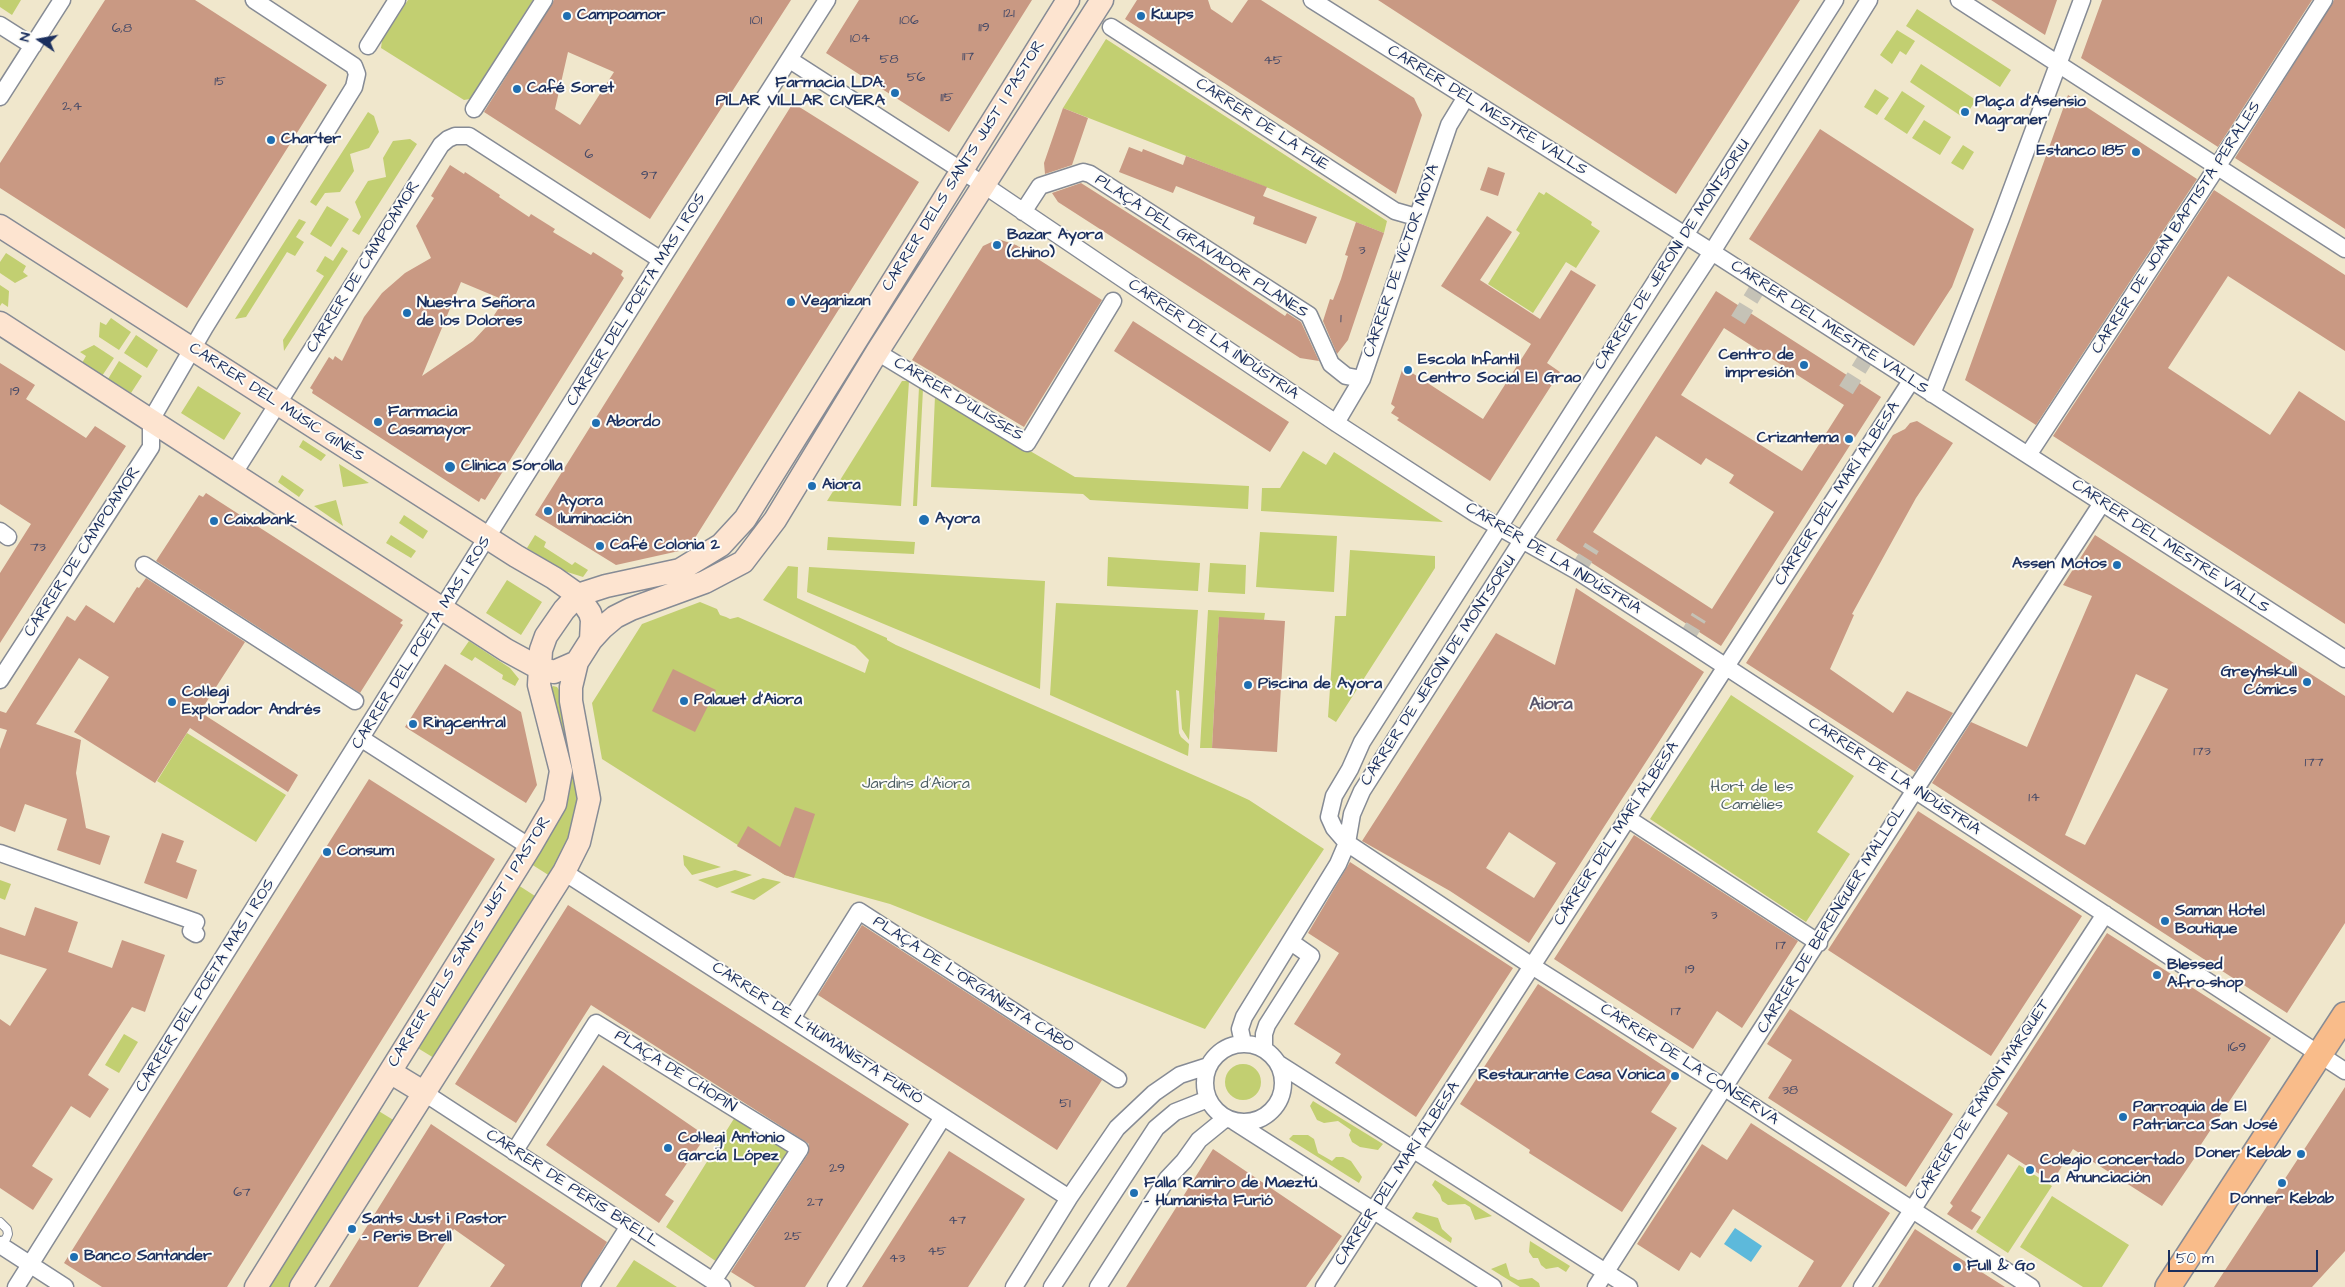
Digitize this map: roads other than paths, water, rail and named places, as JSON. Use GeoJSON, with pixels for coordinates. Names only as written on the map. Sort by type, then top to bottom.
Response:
{"type":"FeatureCollection","features":[{"type":"Feature","properties":{"kind":"main road"},"geometry":{"type":"LineString","coordinates":[[2168,1287],[2345,1015]]}},
{"type":"Feature","properties":{"kind":"street"},"geometry":{"type":"LineString","coordinates":[[0,98],[62,0]]}},
{"type":"Feature","properties":{"kind":"street"},"geometry":{"type":"LineString","coordinates":[[151,420],[192,349],[354,87],[357,74],[354,66],[254,0]]}},
{"type":"Feature","properties":{"kind":"street"},"geometry":{"type":"LineString","coordinates":[[368,46],[397,0]]}},
{"type":"Feature","properties":{"kind":"street"},"geometry":{"type":"LineString","coordinates":[[474,110],[544,0]]}},
{"type":"Feature","properties":{"kind":"street","name":"CARRER DEL POETA MAS I ROS"},"geometry":{"type":"LineString","coordinates":[[16,1287],[661,260],[827,0]]}},
{"type":"Feature","properties":{"kind":"street","name":"CARRER DELS SANTS JUST I PASTOR"},"geometry":{"type":"LineString","coordinates":[[256,1287],[530,848],[554,804],[561,771],[540,693],[538,668],[546,636],[564,610],[578,595],[606,586],[680,570],[702,559],[727,539],[745,519],[1068,0]]}},
{"type":"Feature","properties":{"kind":"street","name":"CARRER DELS SANTS JUST I PASTOR"},"geometry":{"type":"LineString","coordinates":[[302,1287],[423,1092],[564,872],[579,842],[589,799],[571,702],[570,687],[577,662],[591,640],[602,628],[631,609],[706,582],[743,562],[775,520],[877,352],[1102,0]]}},
{"type":"Feature","properties":{"kind":"street","name":"CARRER DEL MESTRE VALLS"},"geometry":{"type":"LineString","coordinates":[[1312,0],[1712,252],[2345,659]]}},
{"type":"Feature","properties":{"kind":"street","name":"CARRER DE JERONI DE MONTSORIU"},"geometry":{"type":"LineString","coordinates":[[1348,843],[1334,828],[1329,817],[1334,796],[1350,769],[1362,742],[1835,0]]}},
{"type":"Feature","properties":{"kind":"street","name":"CARRER DE JERONI DE MONTSORIU"},"geometry":{"type":"LineString","coordinates":[[1243,1043],[1240,1028],[1244,1017],[1338,864],[1348,843],[1352,814],[1362,791],[1523,540],[1712,252],[1869,0]]}},
{"type":"Feature","properties":{"kind":"street"},"geometry":{"type":"LineString","coordinates":[[1959,0],[2345,249]]}},
{"type":"Feature","properties":{"kind":"street"},"geometry":{"type":"LineString","coordinates":[[1932,394],[2001,218],[2082,0]]}},
{"type":"Feature","properties":{"kind":"street","name":"CARRER DE JOAN BAPTISTA PERALES"},"geometry":{"type":"LineString","coordinates":[[2028,455],[2218,167],[2324,0]]}},
{"type":"Feature","properties":{"kind":"street"},"geometry":{"type":"LineString","coordinates":[[0,25],[33,46]]}},
{"type":"Feature","properties":{"kind":"street","name":"CARRER DE LA FUE"},"geometry":{"type":"LineString","coordinates":[[1111,27],[1395,211],[1416,217]]}},
{"type":"Feature","properties":{"kind":"street","name":"CARRER DE LA INDÚSTRIA"},"geometry":{"type":"LineString","coordinates":[[790,60],[1024,212],[1336,423],[1476,514],[1577,571],[2345,1070]]}},
{"type":"Feature","properties":{"kind":"street","name":"CARRER DE VÍCTOR MOYA"},"geometry":{"type":"LineString","coordinates":[[1336,423],[1362,379],[1449,125],[1466,97]]}},
{"type":"Feature","properties":{"kind":"street","name":"CARRER DE CAMPOAMOR"},"geometry":{"type":"LineString","coordinates":[[234,473],[441,145],[455,136],[469,136],[661,260]]}},
{"type":"Feature","properties":{"kind":"street","name":"PLAÇA DEL GRAVADOR PLANES"},"geometry":{"type":"LineString","coordinates":[[1024,212],[1040,186],[1084,172],[1090,174],[1309,315],[1331,364],[1346,376],[1362,379]]}},
{"type":"Feature","properties":{"kind":"street","name":"CARRER DEL MÚSIC GINÉS"},"geometry":{"type":"LineString","coordinates":[[0,226],[578,595]]}},
{"type":"Feature","properties":{"kind":"street","name":"CARRER D'ULISSES"},"geometry":{"type":"LineString","coordinates":[[877,352],[1027,443],[1113,301]]}},
{"type":"Feature","properties":{"kind":"street"},"geometry":{"type":"LineString","coordinates":[[0,322],[444,608],[506,650],[538,668],[554,672],[577,662]]}},
{"type":"Feature","properties":{"kind":"street","name":"CARRER DEL MARÍ ALBESA"},"geometry":{"type":"LineString","coordinates":[[1324,1287],[1375,1212],[1627,818],[1911,381]]}},
{"type":"Feature","properties":{"kind":"street","name":"CARRER DE CAMPOAMOR"},"geometry":{"type":"LineString","coordinates":[[0,680],[150,447],[151,420]]}},
{"type":"Feature","properties":{"kind":"street","name":"CARRER DE BERENGUER MALLOL"},"geometry":{"type":"LineString","coordinates":[[1596,1287],[2102,503]]}},
{"type":"Feature","properties":{"kind":"street"},"geometry":{"type":"LineString","coordinates":[[144,565],[355,701]]}},
{"type":"Feature","properties":{"kind":"street"},"geometry":{"type":"LineString","coordinates":[[578,595],[592,620],[591,640]]}},
{"type":"Feature","properties":{"kind":"street"},"geometry":{"type":"LineString","coordinates":[[362,738],[530,848]]}},
{"type":"Feature","properties":{"kind":"street"},"geometry":{"type":"LineString","coordinates":[[1627,818],[1818,943]]}},
{"type":"Feature","properties":{"kind":"street","name":"CARRER DE LA CONSERVA"},"geometry":{"type":"LineString","coordinates":[[1348,843],[1532,966],[1726,1088],[2031,1287]]}},
{"type":"Feature","properties":{"kind":"street"},"geometry":{"type":"LineString","coordinates":[[0,852],[196,922],[191,931],[196,934]]}},
{"type":"Feature","properties":{"kind":"street","name":"CARRER DE L'HUMANISTA FURIÓ"},"geometry":{"type":"LineString","coordinates":[[564,872],[1069,1198]]}},
{"type":"Feature","properties":{"kind":"street","name":"PLAÇA DE L'ORGANISTA CABO"},"geometry":{"type":"LineString","coordinates":[[792,1018],[859,911],[1118,1079]]}},
{"type":"Feature","properties":{"kind":"street","name":"CARRER DE RAMON MARQUET"},"geometry":{"type":"LineString","coordinates":[[1862,1287],[2105,914]]}},
{"type":"Feature","properties":{"kind":"street"},"geometry":{"type":"LineString","coordinates":[[1264,1049],[1264,1034],[1267,1025],[1311,956],[1290,942]]}},
{"type":"Feature","properties":{"kind":"street","name":"PLAÇA DE CHOPIN"},"geometry":{"type":"LineString","coordinates":[[514,1152],[596,1023],[800,1149],[718,1284]]}},
{"type":"Feature","properties":{"kind":"street"},"geometry":{"type":"LineString","coordinates":[[1014,1287],[1069,1198],[1117,1128],[1146,1099],[1180,1075],[1208,1066],[1222,1050],[1243,1043],[1264,1049],[1279,1064],[1629,1287]]}},
{"type":"Feature","properties":{"kind":"street"},"geometry":{"type":"LineString","coordinates":[[1098,1287],[1166,1180],[1184,1161],[1199,1140],[1231,1120],[1246,1123],[1257,1120],[1275,1107],[1283,1086],[1283,1075],[1279,1064]]}},
{"type":"Feature","properties":{"kind":"street"},"geometry":{"type":"LineString","coordinates":[[1208,1066],[1205,1088],[1212,1107],[1493,1287]]}},
{"type":"Feature","properties":{"kind":"street"},"geometry":{"type":"LineString","coordinates":[[390,1072],[423,1092]]}},
{"type":"Feature","properties":{"kind":"street","name":"CARRER DE PERIS BRELL"},"geometry":{"type":"LineString","coordinates":[[423,1092],[718,1284]]}},
{"type":"Feature","properties":{"kind":"street"},"geometry":{"type":"LineString","coordinates":[[1052,1287],[1156,1128],[1176,1112],[1208,1099]]}},
{"type":"Feature","properties":{"kind":"street"},"geometry":{"type":"LineString","coordinates":[[836,1287],[944,1117]]}},
{"type":"Feature","properties":{"kind":"street"},"geometry":{"type":"LineString","coordinates":[[590,1287],[629,1226]]}},
{"type":"Feature","properties":{"kind":"street"},"geometry":{"type":"LineString","coordinates":[[0,1244],[65,1287]]}},
{"type":"Feature","properties":{"kind":"lane"},"geometry":{"type":"LineString","coordinates":[[0,1222],[8,1229],[6,1239],[0,1244]]}},
{"type":"Feature","properties":{"kind":"water"},"geometry":{"type":"Polygon","coordinates":[[[1735,1228],[1762,1246],[1751,1262],[1724,1244],[1735,1228]]]}},
{"type":"Feature","properties":{"kind":"tunnel"},"geometry":{"type":"LineString","coordinates":[[1738,320],[1760,284]]}},
{"type":"Feature","properties":{"kind":"tunnel"},"geometry":{"type":"LineString","coordinates":[[1846,390],[1869,353]]}},
{"type":"Feature","properties":{"kind":"tunnel"},"geometry":{"type":"LineString","coordinates":[[1577,571],[1592,547]]}},
{"type":"Feature","properties":{"kind":"tunnel"},"geometry":{"type":"LineString","coordinates":[[1685,640],[1699,617]]}},
{"type":"Feature","properties":{"kind":"place","name":"Campoamor"},"geometry":{"type":"Point","coordinates":[567,16]}},
{"type":"Feature","properties":{"kind":"place","name":"Kuups"},"geometry":{"type":"Point","coordinates":[1141,16]}},
{"type":"Feature","properties":{"kind":"place","name":"Café Soret"},"geometry":{"type":"Point","coordinates":[517,89]}},
{"type":"Feature","properties":{"kind":"place","name":"Farmacia LDA. PILAR VILLAR CIVERA"},"geometry":{"type":"Point","coordinates":[895,93]}},
{"type":"Feature","properties":{"kind":"place","name":"Plaça d'Asensio Magraner"},"geometry":{"type":"Point","coordinates":[1965,112]}},
{"type":"Feature","properties":{"kind":"place","name":"Charter"},"geometry":{"type":"Point","coordinates":[271,140]}},
{"type":"Feature","properties":{"kind":"place","name":"Estanco 185"},"geometry":{"type":"Point","coordinates":[2136,152]}},
{"type":"Feature","properties":{"kind":"place","name":"Bazar Ayora (chino)"},"geometry":{"type":"Point","coordinates":[997,245]}},
{"type":"Feature","properties":{"kind":"place","name":"Veganizan"},"geometry":{"type":"Point","coordinates":[791,302]}},
{"type":"Feature","properties":{"kind":"place","name":"Nuestra Señora de los Dolores"},"geometry":{"type":"Point","coordinates":[407,313]}},
{"type":"Feature","properties":{"kind":"place","name":"Centro de impresión"},"geometry":{"type":"Point","coordinates":[1804,365]}},
{"type":"Feature","properties":{"kind":"place","name":"Escola Infantil Centro Social El Grao"},"geometry":{"type":"Point","coordinates":[1408,370]}},
{"type":"Feature","properties":{"kind":"place","name":"Farmacia Casamayor"},"geometry":{"type":"Point","coordinates":[378,422]}},
{"type":"Feature","properties":{"kind":"place","name":"Abordo"},"geometry":{"type":"Point","coordinates":[596,423]}},
{"type":"Feature","properties":{"kind":"place","name":"Crizantema"},"geometry":{"type":"Point","coordinates":[1849,439]}},
{"type":"Feature","properties":{"kind":"place","name":"Clinica Sorolla"},"geometry":{"type":"Point","coordinates":[450,467]}},
{"type":"Feature","properties":{"kind":"place","name":"Aiora"},"geometry":{"type":"Point","coordinates":[812,486]}},
{"type":"Feature","properties":{"kind":"place","name":"Ayora Iluminación"},"geometry":{"type":"Point","coordinates":[548,511]}},
{"type":"Feature","properties":{"kind":"place","name":"Ayora"},"geometry":{"type":"Point","coordinates":[924,520]}},
{"type":"Feature","properties":{"kind":"place","name":"Caixabank"},"geometry":{"type":"Point","coordinates":[214,521]}},
{"type":"Feature","properties":{"kind":"place","name":"Café Colonia 2"},"geometry":{"type":"Point","coordinates":[600,546]}},
{"type":"Feature","properties":{"kind":"place","name":"Assen Motos"},"geometry":{"type":"Point","coordinates":[2117,565]}},
{"type":"Feature","properties":{"kind":"place","name":"Greyhskull Cómics"},"geometry":{"type":"Point","coordinates":[2307,682]}},
{"type":"Feature","properties":{"kind":"place","name":"Piscina de Ayora"},"geometry":{"type":"Point","coordinates":[1248,685]}},
{"type":"Feature","properties":{"kind":"place","name":"Palauet d'Aiora"},"geometry":{"type":"Point","coordinates":[684,701]}},
{"type":"Feature","properties":{"kind":"place","name":"Col·legi Explorador Andrés"},"geometry":{"type":"Point","coordinates":[172,702]}},
{"type":"Feature","properties":{"kind":"place","name":"Ringcentral"},"geometry":{"type":"Point","coordinates":[413,724]}},
{"type":"Feature","properties":{"kind":"place","name":"Consum"},"geometry":{"type":"Point","coordinates":[327,852]}},
{"type":"Feature","properties":{"kind":"place","name":"Saman Hotel Boutique"},"geometry":{"type":"Point","coordinates":[2165,921]}},
{"type":"Feature","properties":{"kind":"place","name":"Blessed Afro-shop"},"geometry":{"type":"Point","coordinates":[2157,975]}},
{"type":"Feature","properties":{"kind":"place","name":"Restaurante Casa Vonica"},"geometry":{"type":"Point","coordinates":[1675,1076]}},
{"type":"Feature","properties":{"kind":"place","name":"Parroquia de El Patriarca San José"},"geometry":{"type":"Point","coordinates":[2123,1117]}},
{"type":"Feature","properties":{"kind":"place","name":"Col·legi Antonio García López"},"geometry":{"type":"Point","coordinates":[668,1148]}},
{"type":"Feature","properties":{"kind":"place","name":"Doner Kebab"},"geometry":{"type":"Point","coordinates":[2301,1154]}},
{"type":"Feature","properties":{"kind":"place","name":"Colegio concertado La Anunciación"},"geometry":{"type":"Point","coordinates":[2030,1170]}},
{"type":"Feature","properties":{"kind":"place","name":"Donner Kebab"},"geometry":{"type":"Point","coordinates":[2282,1183]}},
{"type":"Feature","properties":{"kind":"place","name":"Falla Ramiro de Maeztú - Humanista Furió"},"geometry":{"type":"Point","coordinates":[1134,1193]}},
{"type":"Feature","properties":{"kind":"place","name":"Sants Just i Pastor - Peris Brell"},"geometry":{"type":"Point","coordinates":[352,1229]}},
{"type":"Feature","properties":{"kind":"place","name":"Banco Santander"},"geometry":{"type":"Point","coordinates":[74,1257]}},
{"type":"Feature","properties":{"kind":"place","name":"Full & Go"},"geometry":{"type":"Point","coordinates":[1957,1267]}},
{"type":"Feature","properties":{"kind":"district","name":"Aiora"},"geometry":{"type":"Point","coordinates":[1551,705]}},
{"type":"Feature","properties":{"kind":"park label","name":"Jardins d'Aiora"},"geometry":{"type":"Point","coordinates":[916,785]}},
{"type":"Feature","properties":{"kind":"park label","name":"Hort de les Camèlies"},"geometry":{"type":"Point","coordinates":[1752,797]}}]}
